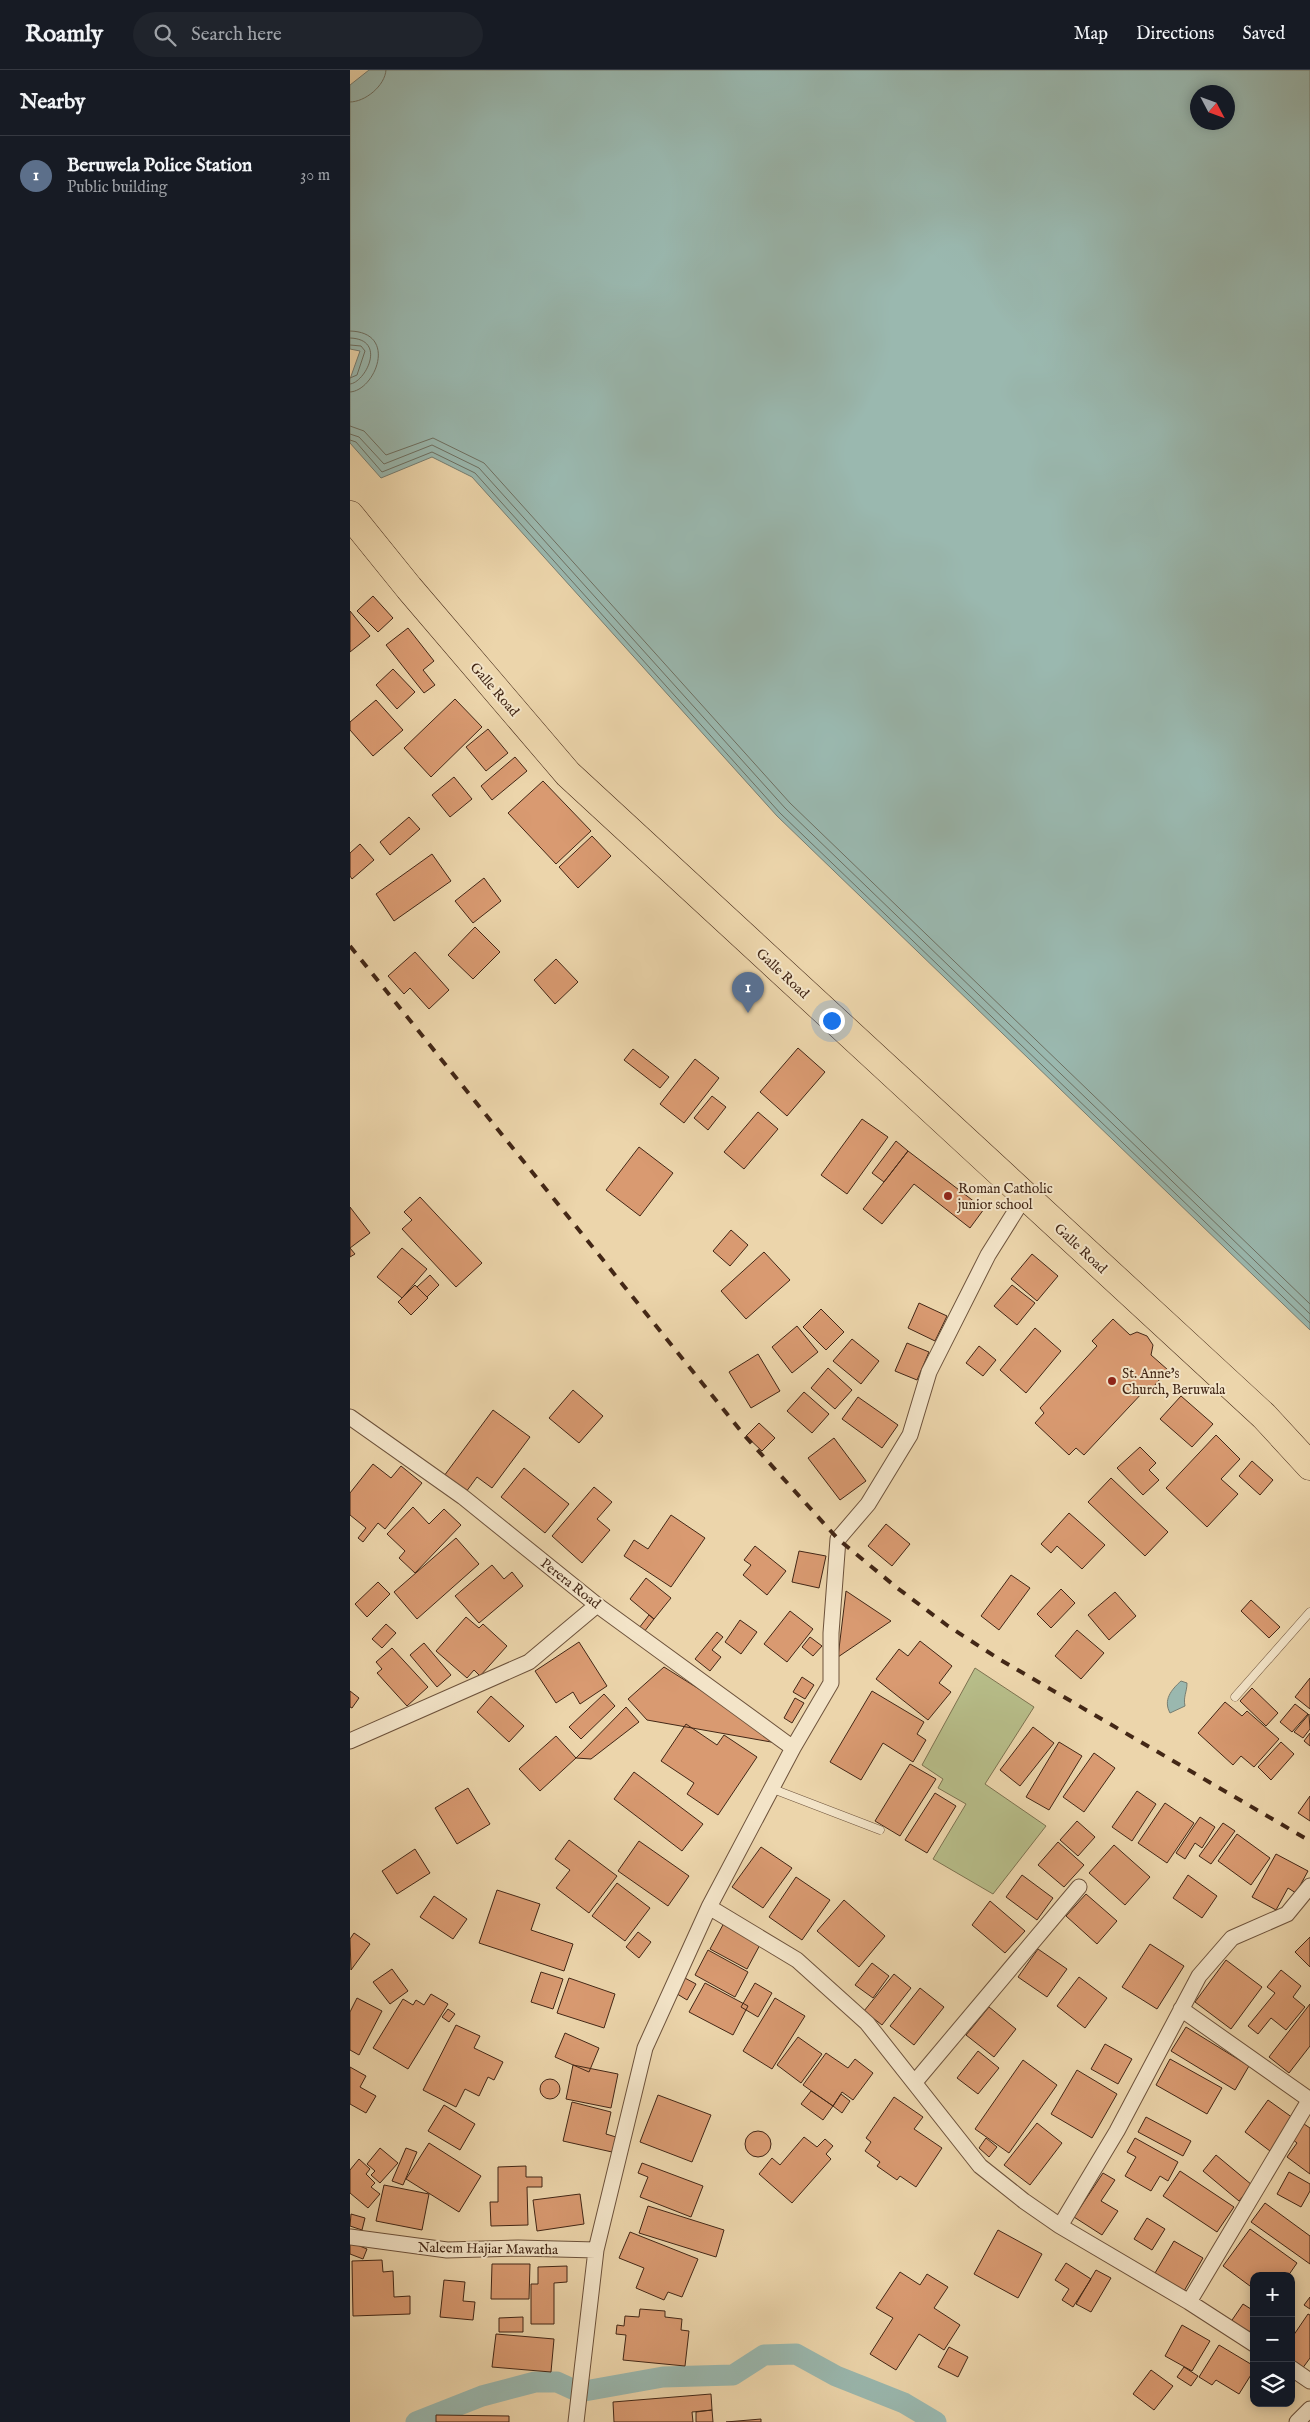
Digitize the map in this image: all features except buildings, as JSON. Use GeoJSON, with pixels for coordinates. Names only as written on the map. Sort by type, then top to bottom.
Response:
{"type":"FeatureCollection","features":[{"type":"Feature","properties":{"kind":"highway","name":"Galle Road"},"geometry":{"type":"LineString","coordinates":[[350,515],[409,588],[568,774],[1264,1416],[1310,1466]]}},
{"type":"Feature","properties":{"kind":"street"},"geometry":{"type":"LineString","coordinates":[[576,2422],[596,2250],[645,2048],[709,1907],[793,1748],[831,1683],[831,1633],[838,1539],[868,1504],[910,1435],[929,1372],[988,1255],[1025,1196]]}},
{"type":"Feature","properties":{"kind":"street","name":"Perera Road"},"geometry":{"type":"LineString","coordinates":[[350,1417],[462,1497],[597,1604],[793,1748]]}},
{"type":"Feature","properties":{"kind":"street"},"geometry":{"type":"LineString","coordinates":[[350,1741],[529,1662],[597,1604]]}},
{"type":"Feature","properties":{"kind":"street"},"geometry":{"type":"LineString","coordinates":[[1060,2226],[1118,2131],[1198,1976],[1232,1938],[1287,1914],[1310,1886]]}},
{"type":"Feature","properties":{"kind":"street"},"geometry":{"type":"LineString","coordinates":[[915,2082],[1079,1887]]}},
{"type":"Feature","properties":{"kind":"street"},"geometry":{"type":"LineString","coordinates":[[709,1907],[797,1960],[867,2023],[980,2166],[1024,2201],[1060,2226],[1189,2302],[1250,2341]]}},
{"type":"Feature","properties":{"kind":"street"},"geometry":{"type":"LineString","coordinates":[[1181,2008],[1310,2099],[1189,2302]]}},
{"type":"Feature","properties":{"kind":"street","name":"Naleem Hajiar Mawatha"},"geometry":{"type":"LineString","coordinates":[[350,2237],[447,2250],[518,2248],[596,2250]]}},
{"type":"Feature","properties":{"kind":"street"},"geometry":{"type":"LineString","coordinates":[[1295,2371],[1310,2381]]}},
{"type":"Feature","properties":{"kind":"street"},"geometry":{"type":"LineString","coordinates":[[1297,2422],[1310,2409]]}},
{"type":"Feature","properties":{"kind":"lane"},"geometry":{"type":"LineString","coordinates":[[1235,1697],[1310,1612]]}},
{"type":"Feature","properties":{"kind":"lane"},"geometry":{"type":"LineString","coordinates":[[773,1788],[880,1830]]}},
{"type":"Feature","properties":{"kind":"green space"},"geometry":{"type":"Polygon","coordinates":[[[975,1668],[1034,1707],[985,1784],[1046,1826],[993,1894],[933,1859],[966,1804],[938,1788],[943,1779],[922,1765],[975,1668]]]}},
{"type":"Feature","properties":{"kind":"water"},"geometry":{"type":"Polygon","coordinates":[[[369,70],[1310,70],[1310,1330],[777,816],[472,477],[432,457],[381,478],[350,443],[350,379],[360,351],[350,349],[350,85],[369,70]]]}},
{"type":"Feature","properties":{"kind":"water"},"geometry":{"type":"Polygon","coordinates":[[[1181,1681],[1187,1683],[1184,1700],[1185,1706],[1170,1713],[1167,1704],[1169,1695],[1181,1681]]]}},
{"type":"Feature","properties":{"kind":"waterway"},"geometry":{"type":"LineString","coordinates":[[416,2422],[482,2396],[535,2382],[557,2382],[579,2392],[663,2377],[733,2375],[764,2355],[796,2354],[836,2376],[904,2403],[936,2422]]}},
{"type":"Feature","properties":{"kind":"railway"},"geometry":{"type":"LineString","coordinates":[[350,946],[744,1435],[838,1539],[896,1587],[948,1626],[999,1659],[1310,1841]]}},
{"type":"Feature","properties":{"kind":"place","name":"Beruwela Police Station"},"geometry":{"type":"Point","coordinates":[748,1013]}},
{"type":"Feature","properties":{"kind":"place","name":"Roman Catholic junior school"},"geometry":{"type":"Point","coordinates":[948,1196]}},
{"type":"Feature","properties":{"kind":"place","name":"St. Anne's Church, Beruwala"},"geometry":{"type":"Point","coordinates":[1112,1381]}}]}
